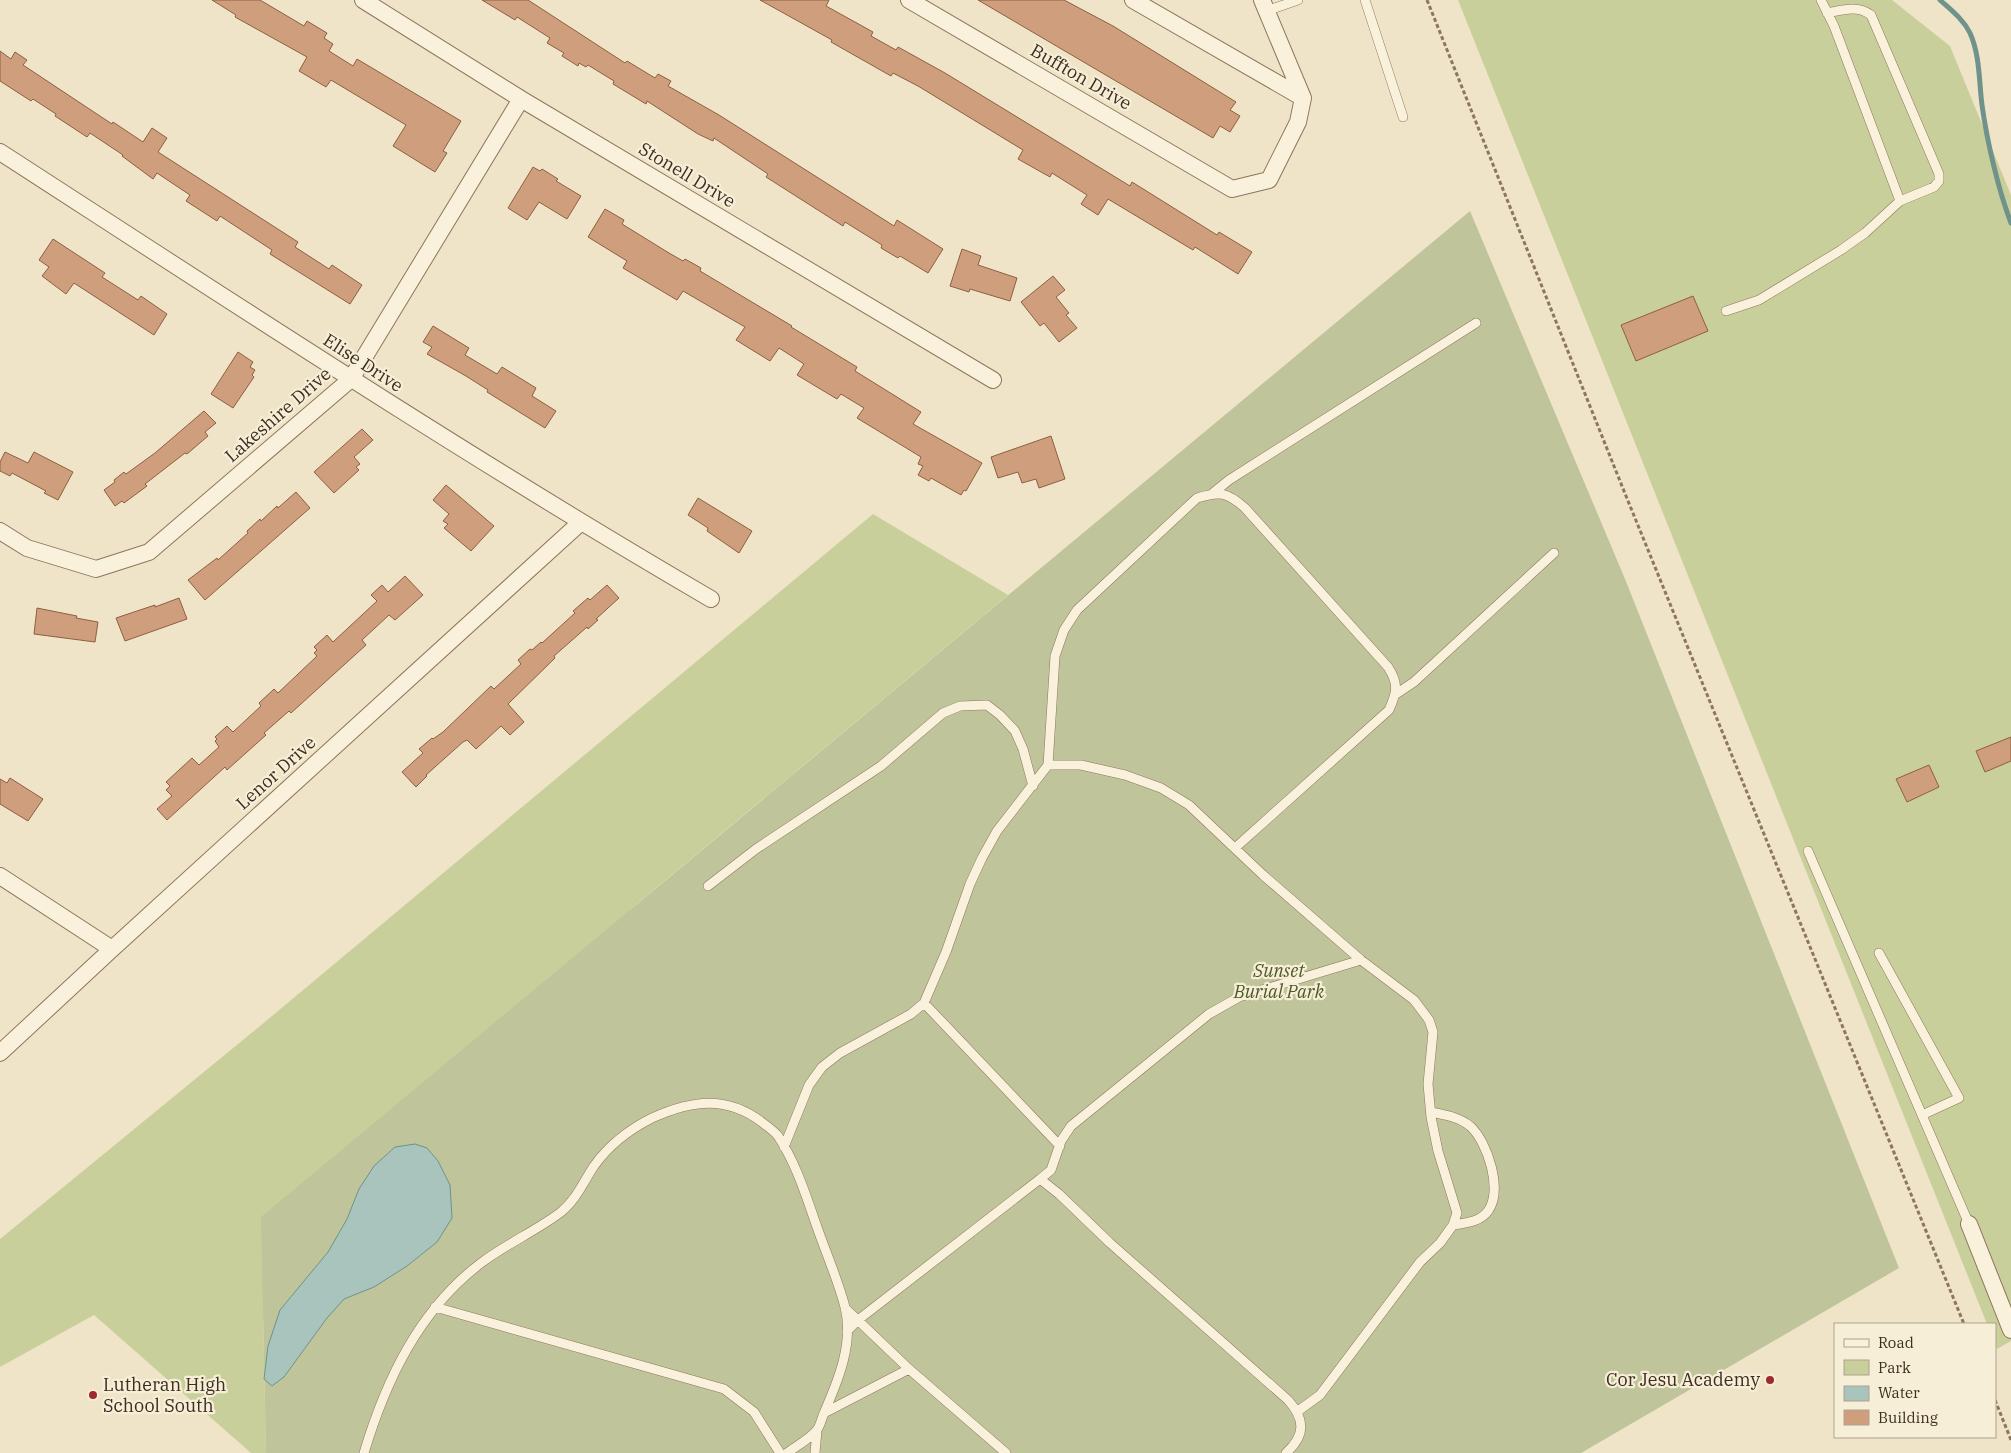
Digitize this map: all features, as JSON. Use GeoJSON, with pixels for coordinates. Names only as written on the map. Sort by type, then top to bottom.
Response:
{"type":"FeatureCollection","features":[{"type":"Feature","properties":{"kind":"street","name":"Stonell Drive"},"geometry":{"type":"LineString","coordinates":[[362,0],[521,99],[993,380]]}},
{"type":"Feature","properties":{"kind":"street","name":"Buffton Drive"},"geometry":{"type":"LineString","coordinates":[[910,0],[1232,189],[1269,180],[1298,122],[1303,98]]}},
{"type":"Feature","properties":{"kind":"street"},"geometry":{"type":"LineString","coordinates":[[1133,0],[1303,98]]}},
{"type":"Feature","properties":{"kind":"street"},"geometry":{"type":"LineString","coordinates":[[1264,6],[1303,98]]}},
{"type":"Feature","properties":{"kind":"street","name":"Lakeshire Drive"},"geometry":{"type":"LineString","coordinates":[[0,530],[27,548],[96,569],[149,552],[351,379],[521,99]]}},
{"type":"Feature","properties":{"kind":"street","name":"Elise Drive"},"geometry":{"type":"LineString","coordinates":[[0,152],[351,379],[580,523],[710,599]]}},
{"type":"Feature","properties":{"kind":"street","name":"Lenor Drive"},"geometry":{"type":"LineString","coordinates":[[0,1053],[580,523]]}},
{"type":"Feature","properties":{"kind":"street"},"geometry":{"type":"LineString","coordinates":[[0,876],[112,949]]}},
{"type":"Feature","properties":{"kind":"street"},"geometry":{"type":"LineString","coordinates":[[1969,1224],[2011,1330]]}},
{"type":"Feature","properties":{"kind":"lane"},"geometry":{"type":"LineString","coordinates":[[1264,6],[1298,0]]}},
{"type":"Feature","properties":{"kind":"lane"},"geometry":{"type":"LineString","coordinates":[[1365,0],[1403,117]]}},
{"type":"Feature","properties":{"kind":"lane"},"geometry":{"type":"LineString","coordinates":[[1820,0],[1834,26],[1900,201]]}},
{"type":"Feature","properties":{"kind":"lane"},"geometry":{"type":"LineString","coordinates":[[1726,311],[1760,300],[1841,250],[1865,233],[1900,201],[1934,187],[1939,181],[1939,174],[1871,15],[1865,10],[1856,8],[1827,13]]}},
{"type":"Feature","properties":{"kind":"lane"},"geometry":{"type":"LineString","coordinates":[[784,1147],[809,1085],[822,1067],[840,1053],[911,1014],[924,1003],[982,858],[1011,811],[1048,765],[1055,656],[1064,630],[1077,610],[1197,498],[1213,493],[1229,480],[1476,323]]}},
{"type":"Feature","properties":{"kind":"lane"},"geometry":{"type":"LineString","coordinates":[[1213,493],[1231,495],[1245,508],[1388,667],[1395,679],[1396,694],[1389,710],[1235,848]]}},
{"type":"Feature","properties":{"kind":"lane"},"geometry":{"type":"LineString","coordinates":[[1396,694],[1414,682],[1554,553]]}},
{"type":"Feature","properties":{"kind":"lane"},"geometry":{"type":"LineString","coordinates":[[708,886],[756,848],[881,766],[943,713],[960,706],[973,704],[987,705],[1000,715],[1015,731],[1023,749],[1033,786]]}},
{"type":"Feature","properties":{"kind":"lane"},"geometry":{"type":"LineString","coordinates":[[1048,765],[1081,765],[1125,775],[1161,788],[1189,805],[1361,960],[1414,1000],[1429,1020],[1433,1032],[1428,1084],[1431,1112],[1438,1152],[1456,1213],[1454,1225],[1440,1243],[1420,1262],[1320,1395],[1298,1411]]}},
{"type":"Feature","properties":{"kind":"lane"},"geometry":{"type":"LineString","coordinates":[[1808,851],[1969,1224]]}},
{"type":"Feature","properties":{"kind":"lane"},"geometry":{"type":"LineString","coordinates":[[1879,953],[1958,1098],[1922,1115]]}},
{"type":"Feature","properties":{"kind":"lane"},"geometry":{"type":"LineString","coordinates":[[847,1331],[858,1320],[1051,1170],[1060,1146],[1071,1126],[1209,1014],[1239,997],[1361,960]]}},
{"type":"Feature","properties":{"kind":"lane"},"geometry":{"type":"LineString","coordinates":[[924,1003],[1060,1146]]}},
{"type":"Feature","properties":{"kind":"lane"},"geometry":{"type":"LineString","coordinates":[[364,1453],[383,1395],[405,1351],[435,1307],[452,1287],[482,1262],[563,1210],[575,1197],[595,1165],[628,1132],[652,1118],[680,1108],[703,1104],[727,1104],[753,1115],[776,1133],[808,1200],[845,1308],[847,1331],[843,1361],[836,1388],[817,1430],[815,1453]]}},
{"type":"Feature","properties":{"kind":"lane"},"geometry":{"type":"LineString","coordinates":[[1431,1112],[1455,1117],[1470,1126],[1480,1137],[1488,1155],[1494,1188],[1494,1202],[1488,1212],[1476,1221],[1454,1225]]}},
{"type":"Feature","properties":{"kind":"lane"},"geometry":{"type":"LineString","coordinates":[[1040,1179],[1059,1194],[1110,1243],[1288,1400],[1298,1411],[1302,1428],[1299,1439],[1286,1453]]}},
{"type":"Feature","properties":{"kind":"lane"},"geometry":{"type":"LineString","coordinates":[[435,1307],[724,1389],[754,1412],[780,1453]]}},
{"type":"Feature","properties":{"kind":"lane"},"geometry":{"type":"LineString","coordinates":[[845,1308],[910,1369],[1006,1453]]}},
{"type":"Feature","properties":{"kind":"lane"},"geometry":{"type":"LineString","coordinates":[[824,1413],[910,1369]]}},
{"type":"Feature","properties":{"kind":"lane"},"geometry":{"type":"LineString","coordinates":[[787,1453],[817,1430]]}},
{"type":"Feature","properties":{"kind":"path"},"geometry":{"type":"LineString","coordinates":[[1427,0],[1622,486],[1964,1323]]}},
{"type":"Feature","properties":{"kind":"path"},"geometry":{"type":"LineString","coordinates":[[1996,1402],[2011,1440]]}},
{"type":"Feature","properties":{"kind":"green space"},"geometry":{"type":"Polygon","coordinates":[[[1458,0],[1892,0],[1950,46],[2011,195],[2011,1341],[1997,1349],[1996,1323],[1987,1323],[1458,0]]]}},
{"type":"Feature","properties":{"kind":"green space","name":"Sunset Burial Park"},"geometry":{"type":"Polygon","coordinates":[[[1470,211],[1625,579],[1899,1268],[1581,1453],[266,1453],[261,1217],[1470,211]]]}},
{"type":"Feature","properties":{"kind":"green space"},"geometry":{"type":"Polygon","coordinates":[[[873,514],[1008,595],[632,908],[263,1313],[266,1453],[251,1453],[94,1315],[0,1367],[0,1239],[260,1026],[873,514]]]}},
{"type":"Feature","properties":{"kind":"water"},"geometry":{"type":"Polygon","coordinates":[[[415,1144],[427,1148],[438,1161],[450,1185],[452,1218],[437,1242],[407,1266],[374,1287],[344,1299],[327,1318],[284,1377],[272,1386],[264,1379],[268,1346],[280,1310],[328,1252],[347,1219],[359,1189],[374,1166],[395,1147],[415,1144]]]}},
{"type":"Feature","properties":{"kind":"building"},"geometry":{"type":"Polygon","coordinates":[[[212,0],[260,0],[304,26],[307,21],[327,33],[324,38],[333,44],[329,51],[353,66],[357,59],[461,121],[443,151],[447,153],[435,172],[393,146],[406,125],[331,80],[326,87],[299,71],[307,57],[235,17],[236,15],[212,0]]]}},
{"type":"Feature","properties":{"kind":"building"},"geometry":{"type":"Polygon","coordinates":[[[482,0],[528,0],[625,63],[627,61],[655,78],[658,74],[671,81],[668,86],[719,115],[894,226],[897,220],[943,249],[928,273],[900,256],[898,258],[881,248],[882,245],[845,222],[843,226],[766,177],[768,174],[714,138],[713,141],[698,134],[647,101],[646,104],[613,84],[614,81],[588,65],[586,67],[579,63],[578,66],[562,56],[564,53],[547,43],[550,38],[517,17],[515,20],[482,0]]]}},
{"type":"Feature","properties":{"kind":"building"},"geometry":{"type":"Polygon","coordinates":[[[760,0],[829,0],[826,6],[873,32],[871,36],[896,50],[898,47],[945,73],[1130,186],[1132,182],[1217,235],[1219,232],[1252,252],[1238,274],[1195,247],[1193,250],[1108,199],[1098,215],[1081,204],[1087,195],[1052,173],[1050,177],[1018,159],[1023,150],[918,86],[893,73],[891,76],[831,42],[832,40],[760,0]]]}},
{"type":"Feature","properties":{"kind":"building"},"geometry":{"type":"Polygon","coordinates":[[[978,0],[1064,0],[1113,26],[1236,102],[1230,110],[1240,116],[1230,132],[1220,126],[1213,138],[978,0]]]}},
{"type":"Feature","properties":{"kind":"building"},"geometry":{"type":"Polygon","coordinates":[[[0,51],[11,59],[15,52],[27,60],[23,65],[112,124],[113,122],[143,142],[152,128],[167,138],[158,152],[298,242],[295,247],[329,269],[332,265],[362,285],[350,304],[270,254],[272,250],[220,216],[217,221],[186,201],[190,195],[157,173],[153,179],[123,155],[90,133],[87,137],[33,99],[31,101],[0,81],[0,51]]]}},
{"type":"Feature","properties":{"kind":"building"},"geometry":{"type":"Polygon","coordinates":[[[533,167],[540,171],[542,169],[558,179],[556,181],[581,196],[567,219],[539,202],[527,220],[508,208],[533,167]]]}},
{"type":"Feature","properties":{"kind":"building"},"geometry":{"type":"Polygon","coordinates":[[[605,209],[624,220],[622,224],[683,261],[685,259],[701,268],[700,271],[857,367],[855,371],[921,412],[913,424],[982,463],[966,491],[964,490],[961,495],[931,478],[929,481],[918,475],[923,466],[918,464],[921,457],[857,418],[864,408],[841,394],[837,399],[797,375],[804,364],[779,348],[770,361],[736,340],[745,327],[683,291],[677,300],[623,268],[627,261],[588,237],[605,209]]]}},
{"type":"Feature","properties":{"kind":"building"},"geometry":{"type":"Polygon","coordinates":[[[53,239],[105,273],[102,277],[138,300],[141,296],[167,314],[154,335],[74,283],[66,294],[42,276],[49,267],[39,260],[53,239]]]}},
{"type":"Feature","properties":{"kind":"building"},"geometry":{"type":"Polygon","coordinates":[[[962,249],[981,256],[978,265],[1017,278],[1010,301],[970,289],[969,292],[950,286],[962,249]]]}},
{"type":"Feature","properties":{"kind":"building"},"geometry":{"type":"Polygon","coordinates":[[[1053,276],[1065,290],[1056,297],[1069,313],[1066,315],[1077,328],[1059,342],[1044,323],[1040,326],[1021,302],[1053,276]]]}},
{"type":"Feature","properties":{"kind":"building"},"geometry":{"type":"Polygon","coordinates":[[[1693,296],[1708,331],[1636,361],[1621,325],[1693,296]]]}},
{"type":"Feature","properties":{"kind":"building"},"geometry":{"type":"Polygon","coordinates":[[[433,326],[469,348],[465,355],[497,374],[502,367],[536,388],[532,396],[556,411],[545,428],[487,392],[488,390],[466,376],[427,354],[432,347],[423,342],[433,326]]]}},
{"type":"Feature","properties":{"kind":"building"},"geometry":{"type":"Polygon","coordinates":[[[238,352],[253,362],[250,367],[255,370],[252,375],[254,377],[233,408],[211,394],[238,352]]]}},
{"type":"Feature","properties":{"kind":"building"},"geometry":{"type":"Polygon","coordinates":[[[204,411],[216,423],[205,432],[208,436],[187,454],[185,453],[145,484],[147,486],[124,503],[122,501],[115,506],[104,490],[124,472],[126,474],[155,453],[204,411]]]}},
{"type":"Feature","properties":{"kind":"building"},"geometry":{"type":"Polygon","coordinates":[[[362,429],[373,440],[354,457],[360,464],[356,467],[359,470],[334,493],[314,472],[362,429]]]}},
{"type":"Feature","properties":{"kind":"building"},"geometry":{"type":"Polygon","coordinates":[[[1051,436],[1065,479],[1039,488],[1036,479],[1022,483],[1018,472],[998,478],[991,457],[1051,436]]]}},
{"type":"Feature","properties":{"kind":"building"},"geometry":{"type":"Polygon","coordinates":[[[5,452],[28,463],[34,452],[73,472],[58,500],[44,493],[46,491],[12,473],[10,476],[0,471],[0,462],[5,452]]]}},
{"type":"Feature","properties":{"kind":"building"},"geometry":{"type":"Polygon","coordinates":[[[446,485],[494,526],[471,551],[444,528],[448,524],[443,521],[449,514],[433,500],[446,485]]]}},
{"type":"Feature","properties":{"kind":"building"},"geometry":{"type":"Polygon","coordinates":[[[296,492],[310,508],[205,600],[188,580],[217,558],[218,560],[248,533],[247,531],[260,519],[261,521],[296,492]]]}},
{"type":"Feature","properties":{"kind":"building"},"geometry":{"type":"Polygon","coordinates":[[[698,498],[752,531],[739,553],[707,531],[708,528],[688,515],[698,498]]]}},
{"type":"Feature","properties":{"kind":"building"},"geometry":{"type":"Polygon","coordinates":[[[405,576],[423,595],[395,620],[389,615],[362,640],[366,645],[291,713],[289,711],[264,733],[266,735],[227,770],[225,767],[167,820],[157,809],[172,796],[166,790],[170,786],[166,782],[192,758],[199,765],[219,747],[215,737],[227,726],[233,732],[261,706],[259,703],[274,689],[278,693],[317,656],[314,653],[317,650],[314,647],[327,635],[333,642],[377,601],[371,595],[382,585],[388,592],[405,576]]]}},
{"type":"Feature","properties":{"kind":"building"},"geometry":{"type":"Polygon","coordinates":[[[607,585],[619,598],[588,629],[587,627],[554,656],[555,658],[508,704],[524,722],[510,735],[501,726],[476,749],[467,740],[463,742],[426,775],[416,787],[402,772],[423,753],[419,749],[443,732],[491,686],[494,689],[521,664],[518,660],[530,649],[532,650],[542,643],[575,613],[573,611],[588,598],[590,600],[607,585]]]}},
{"type":"Feature","properties":{"kind":"building"},"geometry":{"type":"Polygon","coordinates":[[[179,598],[187,619],[125,641],[116,618],[179,598]]]}},
{"type":"Feature","properties":{"kind":"building"},"geometry":{"type":"Polygon","coordinates":[[[37,608],[98,622],[95,642],[34,634],[37,608]]]}},
{"type":"Feature","properties":{"kind":"building"},"geometry":{"type":"Polygon","coordinates":[[[2011,737],[2011,761],[1985,772],[1976,751],[2011,737]]]}},
{"type":"Feature","properties":{"kind":"building"},"geometry":{"type":"Polygon","coordinates":[[[1929,765],[1939,787],[1907,802],[1896,779],[1929,765]]]}},
{"type":"Feature","properties":{"kind":"building"},"geometry":{"type":"Polygon","coordinates":[[[10,778],[43,799],[28,821],[0,804],[0,779],[7,783],[10,778]]]}},
{"type":"Feature","properties":{"kind":"waterway"},"geometry":{"type":"LineString","coordinates":[[1940,0],[1964,23],[1973,41],[1990,149],[1997,180],[2011,223]]}},
{"type":"Feature","properties":{"kind":"place","name":"Cor Jesu Academy"},"geometry":{"type":"Point","coordinates":[1770,1380]}},
{"type":"Feature","properties":{"kind":"place","name":"Lutheran High School South"},"geometry":{"type":"Point","coordinates":[93,1395]}}]}
